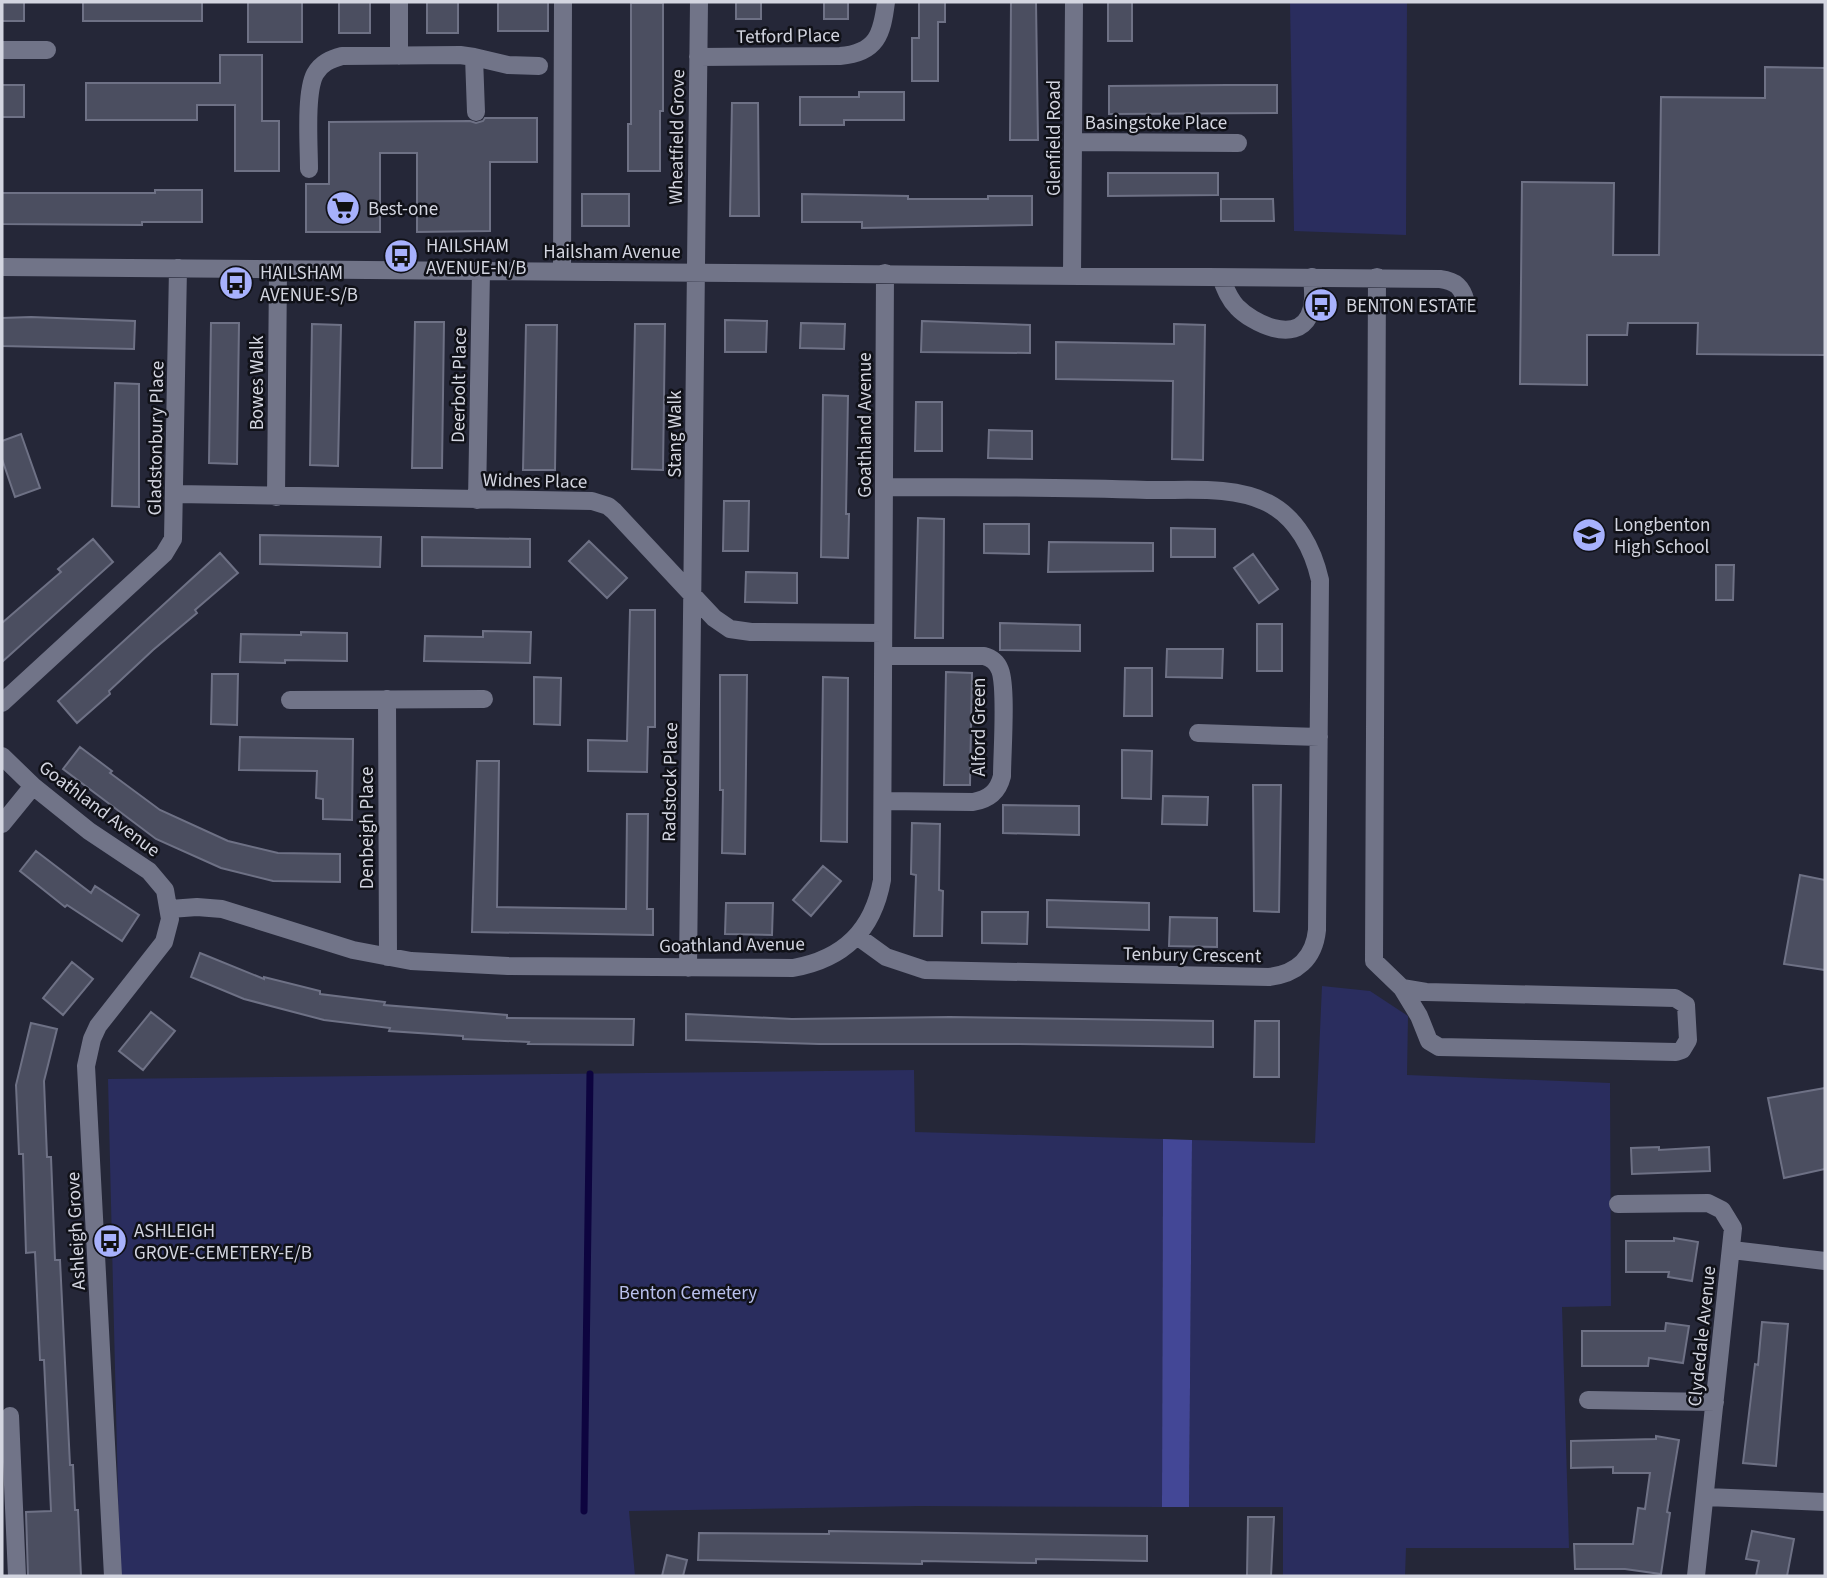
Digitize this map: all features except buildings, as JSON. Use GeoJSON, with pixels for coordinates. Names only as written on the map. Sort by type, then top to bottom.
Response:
{"type":"FeatureCollection","features":[{"type":"Feature","properties":{"kind":"street"},"geometry":{"type":"LineString","coordinates":[[399,2],[399,56]]}},
{"type":"Feature","properties":{"kind":"street"},"geometry":{"type":"LineString","coordinates":[[562,272],[563,2]]}},
{"type":"Feature","properties":{"kind":"street","name":"Wheatfield Grove"},"geometry":{"type":"LineString","coordinates":[[696,273],[699,2]]}},
{"type":"Feature","properties":{"kind":"street","name":"Tetford Place"},"geometry":{"type":"LineString","coordinates":[[698,57],[840,56],[861,53],[879,36],[886,2]]}},
{"type":"Feature","properties":{"kind":"street","name":"Glenfield Road"},"geometry":{"type":"LineString","coordinates":[[1072,275],[1074,2]]}},
{"type":"Feature","properties":{"kind":"street"},"geometry":{"type":"LineString","coordinates":[[2,50],[47,50]]}},
{"type":"Feature","properties":{"kind":"street"},"geometry":{"type":"LineString","coordinates":[[309,169],[310,95],[316,73],[332,59],[342,56],[460,55],[508,65],[539,66]]}},
{"type":"Feature","properties":{"kind":"street"},"geometry":{"type":"LineString","coordinates":[[474,57],[475,112]]}},
{"type":"Feature","properties":{"kind":"street","name":"Basingstoke Place"},"geometry":{"type":"LineString","coordinates":[[1074,142],[1238,143]]}},
{"type":"Feature","properties":{"kind":"street","name":"Hailsham Avenue"},"geometry":{"type":"LineString","coordinates":[[2,267],[1221,278],[1377,277],[1448,280],[1460,286],[1466,302]]}},
{"type":"Feature","properties":{"kind":"street","name":"Gladstonbury Place"},"geometry":{"type":"LineString","coordinates":[[2,703],[164,554],[173,539],[178,268]]}},
{"type":"Feature","properties":{"kind":"street","name":"Bowes Walk"},"geometry":{"type":"LineString","coordinates":[[276,497],[278,269]]}},
{"type":"Feature","properties":{"kind":"street","name":"Deerbolt Place"},"geometry":{"type":"LineString","coordinates":[[477,500],[481,271]]}},
{"type":"Feature","properties":{"kind":"street","name":"Stang Walk"},"geometry":{"type":"LineString","coordinates":[[694,596],[696,273]]}},
{"type":"Feature","properties":{"kind":"street","name":"Goathland Avenue"},"geometry":{"type":"LineString","coordinates":[[2,757],[89,831],[149,871],[165,890],[170,909],[222,909],[353,950],[387,957],[473,965],[688,968],[801,966],[829,958],[857,936],[874,911],[879,897],[883,863],[885,273]]}},
{"type":"Feature","properties":{"kind":"street"},"geometry":{"type":"LineString","coordinates":[[1221,278],[1228,295],[1243,313],[1265,325],[1283,329],[1300,326],[1310,314],[1312,277]]}},
{"type":"Feature","properties":{"kind":"street"},"geometry":{"type":"LineString","coordinates":[[1377,277],[1373,957],[1378,968],[1402,988],[1419,1016],[1429,1041],[1439,1047],[1675,1052],[1682,1050],[1688,1040],[1686,1005],[1675,998],[1426,992],[1402,988]]}},
{"type":"Feature","properties":{"kind":"street","name":"Tenbury Crescent"},"geometry":{"type":"LineString","coordinates":[[857,936],[886,957],[925,970],[1269,976],[1293,971],[1311,952],[1317,930],[1320,580],[1316,563],[1302,534],[1284,513],[1259,499],[1221,492],[1049,487],[885,487]]}},
{"type":"Feature","properties":{"kind":"street","name":"Widnes Place"},"geometry":{"type":"LineString","coordinates":[[175,495],[592,501],[608,506],[722,625],[740,631],[883,633]]}},
{"type":"Feature","properties":{"kind":"street","name":"Radstock Place"},"geometry":{"type":"LineString","coordinates":[[688,968],[694,596]]}},
{"type":"Feature","properties":{"kind":"street","name":"Alford Green"},"geometry":{"type":"LineString","coordinates":[[883,656],[984,656],[995,661],[1003,683],[1002,776],[998,790],[987,798],[973,802],[883,801]]}},
{"type":"Feature","properties":{"kind":"street","name":"Denbeigh Place"},"geometry":{"type":"LineString","coordinates":[[387,699],[387,957]]}},
{"type":"Feature","properties":{"kind":"street"},"geometry":{"type":"LineString","coordinates":[[290,700],[484,699]]}},
{"type":"Feature","properties":{"kind":"street"},"geometry":{"type":"LineString","coordinates":[[1198,733],[1319,737]]}},
{"type":"Feature","properties":{"kind":"street"},"geometry":{"type":"LineString","coordinates":[[2,824],[33,786]]}},
{"type":"Feature","properties":{"kind":"street","name":"Ashleigh Grove"},"geometry":{"type":"LineString","coordinates":[[113,1576],[86,1066],[98,1026],[164,942],[169,930],[170,909]]}},
{"type":"Feature","properties":{"kind":"street","name":"Clydedale Avenue"},"geometry":{"type":"LineString","coordinates":[[1618,1203],[1697,1201],[1716,1205],[1731,1222],[1732,1250],[1696,1576]]}},
{"type":"Feature","properties":{"kind":"street"},"geometry":{"type":"LineString","coordinates":[[1732,1250],[1825,1261]]}},
{"type":"Feature","properties":{"kind":"street"},"geometry":{"type":"LineString","coordinates":[[1588,1401],[1715,1402]]}},
{"type":"Feature","properties":{"kind":"street"},"geometry":{"type":"LineString","coordinates":[[10,1416],[17,1576]]}},
{"type":"Feature","properties":{"kind":"street"},"geometry":{"type":"LineString","coordinates":[[1706,1497],[1825,1502]]}},
{"type":"Feature","properties":{"kind":"green space"},"geometry":{"type":"Polygon","coordinates":[[[1290,2],[1407,2],[1406,235],[1294,231],[1290,2]]]}},
{"type":"Feature","properties":{"kind":"green space"},"geometry":{"type":"Polygon","coordinates":[[[1322,986],[1370,991],[1408,1016],[1407,1075],[1610,1083],[1611,1306],[1562,1307],[1569,1548],[1406,1548],[1405,1576],[1283,1576],[1283,1507],[1189,1507],[1192,1140],[1315,1143],[1322,986]]]}},
{"type":"Feature","properties":{"kind":"green space","name":"Benton Cemetery"},"geometry":{"type":"Polygon","coordinates":[[[914,1070],[915,1132],[1163,1139],[1162,1507],[919,1506],[629,1511],[635,1576],[120,1576],[108,1079],[914,1070]]]}},
{"type":"Feature","properties":{"kind":"shaded area"},"geometry":{"type":"Polygon","coordinates":[[[1163,1139],[1192,1140],[1189,1507],[1162,1507],[1163,1139]]]}},
{"type":"Feature","properties":{"kind":"waterway"},"geometry":{"type":"LineString","coordinates":[[584,1511],[590,1074]]}},
{"type":"Feature","properties":{"kind":"place","name":"Best-one"},"geometry":{"type":"Point","coordinates":[343,208]}},
{"type":"Feature","properties":{"kind":"place","name":"HAILSHAM AVENUE-N/B"},"geometry":{"type":"Point","coordinates":[401,256]}},
{"type":"Feature","properties":{"kind":"place","name":"HAILSHAM AVENUE-S/B"},"geometry":{"type":"Point","coordinates":[236,283]}},
{"type":"Feature","properties":{"kind":"place","name":"BENTON ESTATE"},"geometry":{"type":"Point","coordinates":[1321,305]}},
{"type":"Feature","properties":{"kind":"place","name":"Longbenton High School"},"geometry":{"type":"Point","coordinates":[1589,535]}},
{"type":"Feature","properties":{"kind":"place","name":"ASHLEIGH GROVE-CEMETERY-E/B"},"geometry":{"type":"Point","coordinates":[110,1241]}}]}
